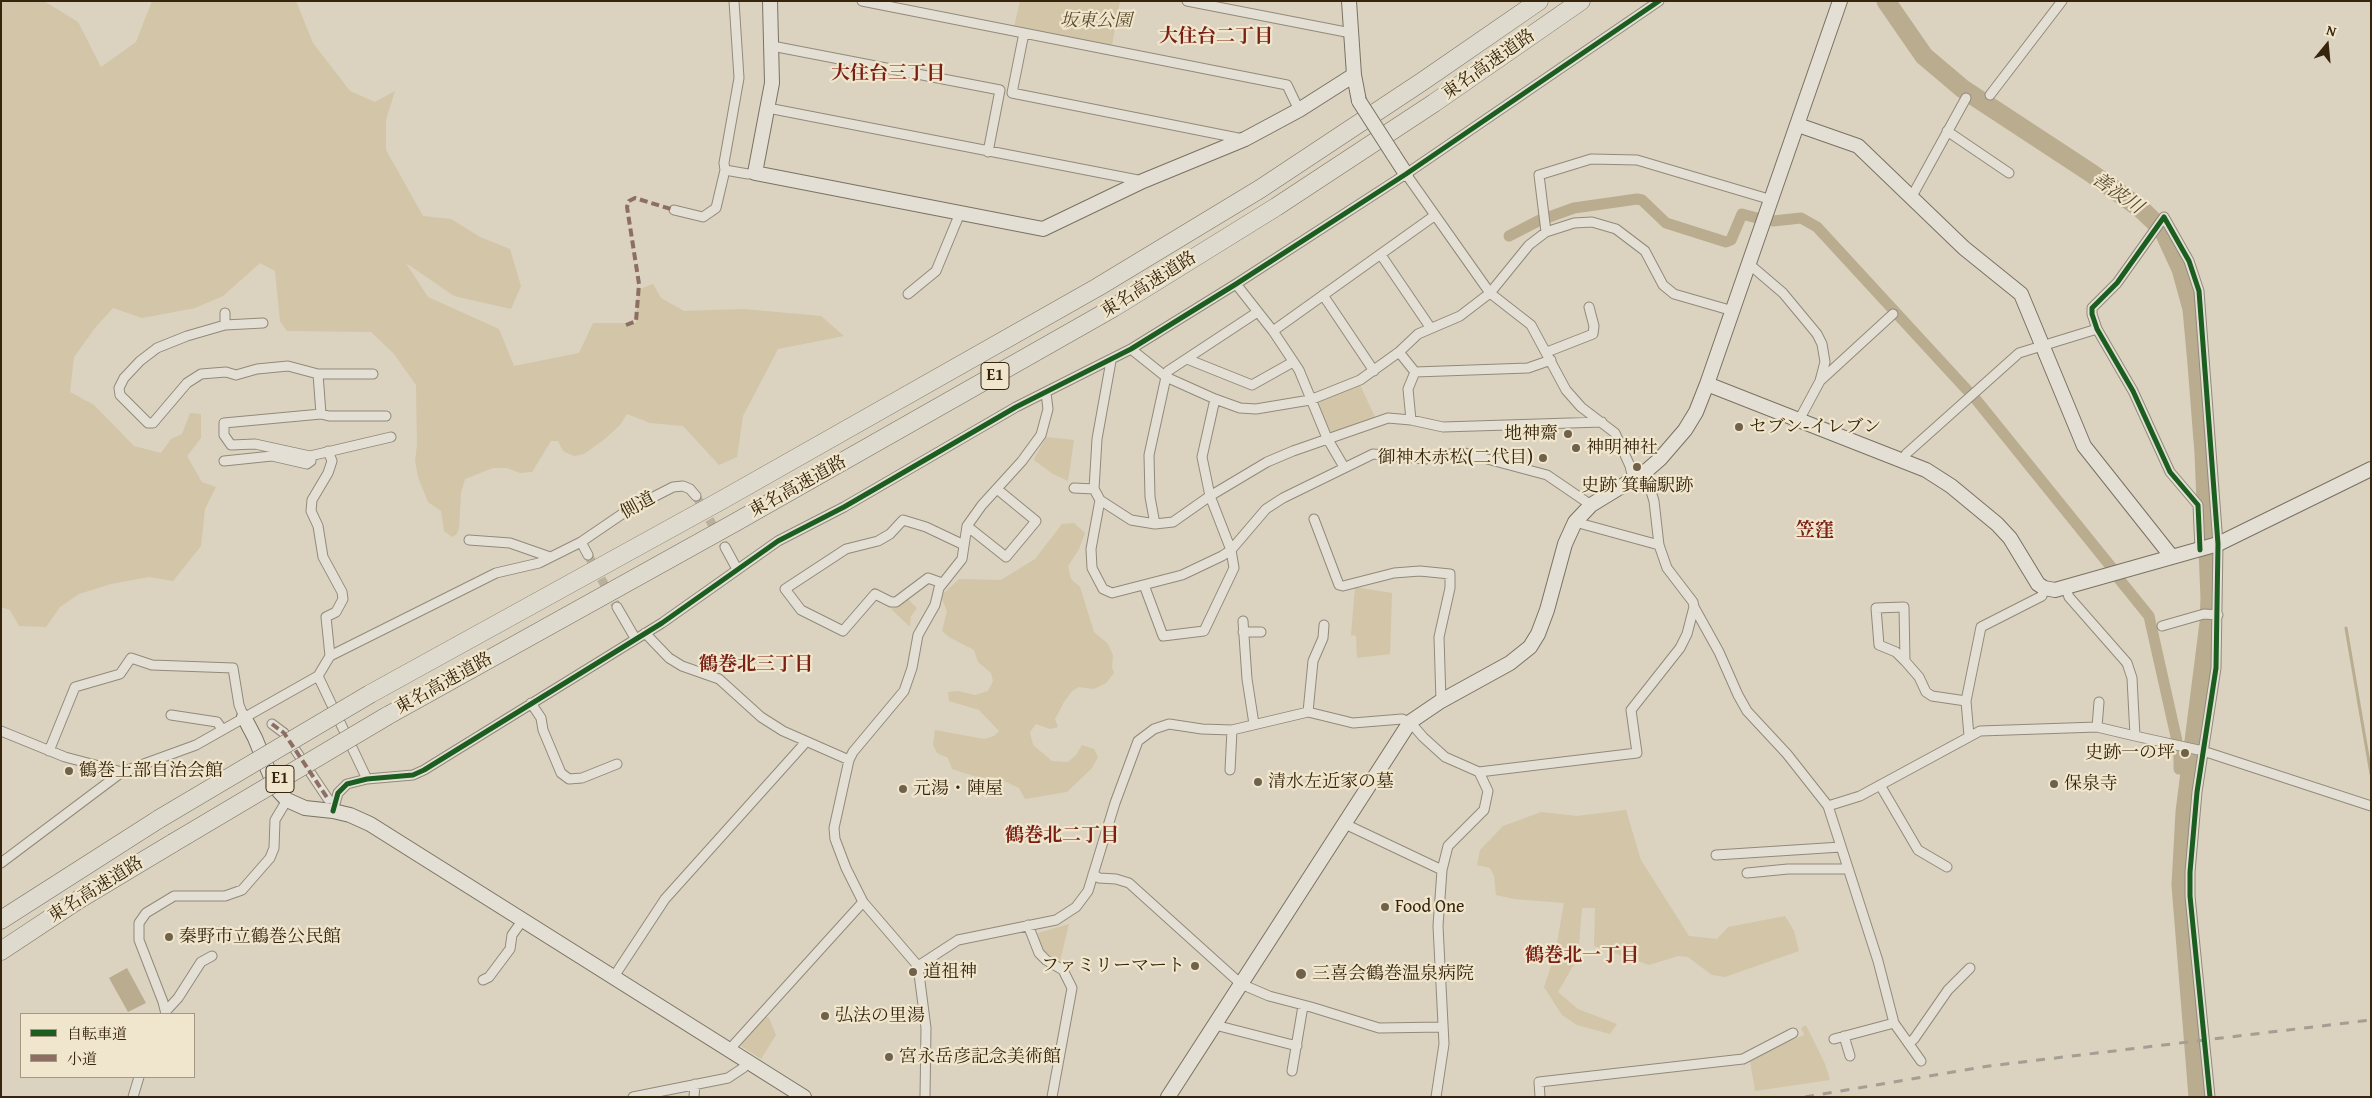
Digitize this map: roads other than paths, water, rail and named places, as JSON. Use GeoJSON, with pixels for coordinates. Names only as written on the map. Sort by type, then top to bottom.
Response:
{"type":"FeatureCollection","features":[{"type":"Feature","properties":{"kind":"highway","name":"東名高速道路"},"geometry":{"type":"LineString","coordinates":[[1,920],[159,818],[370,694],[739,490],[1098,286],[1260,189],[1423,81],[1539,1]]}},
{"type":"Feature","properties":{"kind":"highway","name":"東名高速道路"},"geometry":{"type":"LineString","coordinates":[[1,951],[78,900],[387,716],[1113,308],[1276,207],[1434,103],[1581,1]]}},
{"type":"Feature","properties":{"kind":"street"},"geometry":{"type":"LineString","coordinates":[[674,210],[703,217],[716,208],[725,170],[724,163],[739,78],[734,1]]}},
{"type":"Feature","properties":{"kind":"street"},"geometry":{"type":"LineString","coordinates":[[755,173],[772,83],[770,1]]}},
{"type":"Feature","properties":{"kind":"street"},"geometry":{"type":"LineString","coordinates":[[862,1],[1288,85],[1300,110]]}},
{"type":"Feature","properties":{"kind":"street"},"geometry":{"type":"LineString","coordinates":[[1187,1],[1351,33]]}},
{"type":"Feature","properties":{"kind":"street"},"geometry":{"type":"LineString","coordinates":[[1348,1],[1354,75],[1359,101],[1434,216],[1490,292],[1531,325],[1566,390],[1581,407],[1615,433],[1630,466],[1633,479]]}},
{"type":"Feature","properties":{"kind":"street"},"geometry":{"type":"LineString","coordinates":[[330,805],[347,784],[366,779],[413,775],[424,770],[645,633],[778,541],[844,507],[1007,412],[1111,361],[1131,349],[1236,284],[1406,174],[1659,1]]}},
{"type":"Feature","properties":{"kind":"street"},"geometry":{"type":"LineString","coordinates":[[1168,1097],[1410,722],[1441,701],[1497,671],[1530,647],[1538,634],[1547,610],[1565,544],[1575,522],[1591,505],[1645,472],[1671,448],[1685,430],[1696,412],[1707,384],[1840,1]]}},
{"type":"Feature","properties":{"kind":"street"},"geometry":{"type":"LineString","coordinates":[[1990,95],[2062,1]]}},
{"type":"Feature","properties":{"kind":"street"},"geometry":{"type":"LineString","coordinates":[[1024,33],[1012,93],[1244,139]]}},
{"type":"Feature","properties":{"kind":"street"},"geometry":{"type":"LineString","coordinates":[[772,46],[1000,90],[988,152]]}},
{"type":"Feature","properties":{"kind":"street"},"geometry":{"type":"LineString","coordinates":[[725,170],[748,174],[755,173],[1043,229],[1144,181],[1244,139],[1300,110],[1354,75]]}},
{"type":"Feature","properties":{"kind":"street"},"geometry":{"type":"LineString","coordinates":[[1911,198],[1966,98]]}},
{"type":"Feature","properties":{"kind":"street"},"geometry":{"type":"LineString","coordinates":[[768,108],[1144,181]]}},
{"type":"Feature","properties":{"kind":"street"},"geometry":{"type":"LineString","coordinates":[[1798,125],[1858,146],[1964,248],[2020,294],[2084,446],[2172,557]]}},
{"type":"Feature","properties":{"kind":"street"},"geometry":{"type":"LineString","coordinates":[[1948,131],[2009,173]]}},
{"type":"Feature","properties":{"kind":"street"},"geometry":{"type":"LineString","coordinates":[[1546,232],[1539,175],[1591,159],[1637,160],[1772,200]]}},
{"type":"Feature","properties":{"kind":"street"},"geometry":{"type":"LineString","coordinates":[[908,294],[936,271],[960,213]]}},
{"type":"Feature","properties":{"kind":"street"},"geometry":{"type":"LineString","coordinates":[[1273,331],[1434,216]]}},
{"type":"Feature","properties":{"kind":"street"},"geometry":{"type":"LineString","coordinates":[[2209,547],[2198,505],[2170,472],[2133,391],[2097,329],[2092,314],[2092,308],[2117,283],[2164,217],[2172,228],[2189,261],[2199,291],[2209,547],[2218,615],[2216,668],[2201,750],[2190,896],[2210,1097]]}},
{"type":"Feature","properties":{"kind":"street"},"geometry":{"type":"LineString","coordinates":[[1131,349],[1166,377],[1214,399],[1240,408],[1256,408],[1310,400],[1337,391],[1374,371],[1399,352],[1418,334],[1430,327],[1460,316],[1490,292],[1529,245],[1546,232],[1574,223],[1592,222],[1616,229],[1645,252],[1663,285],[1674,294],[1733,311]]}},
{"type":"Feature","properties":{"kind":"street"},"geometry":{"type":"LineString","coordinates":[[1381,254],[1430,327]]}},
{"type":"Feature","properties":{"kind":"street"},"geometry":{"type":"LineString","coordinates":[[1749,264],[1783,293],[1817,334],[1822,344],[1825,362],[1820,381],[1800,420]]}},
{"type":"Feature","properties":{"kind":"street"},"geometry":{"type":"LineString","coordinates":[[1236,284],[1256,313],[1273,331],[1293,362],[1327,438],[1344,468]]}},
{"type":"Feature","properties":{"kind":"street"},"geometry":{"type":"LineString","coordinates":[[1324,295],[1374,371]]}},
{"type":"Feature","properties":{"kind":"street"},"geometry":{"type":"LineString","coordinates":[[1415,372],[1528,368],[1593,334],[1594,326],[1589,307]]}},
{"type":"Feature","properties":{"kind":"street"},"geometry":{"type":"LineString","coordinates":[[1155,524],[1150,497],[1149,455],[1168,372],[1256,313]]}},
{"type":"Feature","properties":{"kind":"street"},"geometry":{"type":"LineString","coordinates":[[1820,381],[1893,314]]}},
{"type":"Feature","properties":{"kind":"street"},"geometry":{"type":"LineString","coordinates":[[224,319],[157,348],[140,361],[124,378],[119,388],[120,395],[148,422],[153,423],[187,383],[201,374],[226,372],[236,375],[257,369],[288,366],[318,374],[373,374]]}},
{"type":"Feature","properties":{"kind":"street"},"geometry":{"type":"LineString","coordinates":[[214,320],[224,319],[263,323]]}},
{"type":"Feature","properties":{"kind":"street"},"geometry":{"type":"LineString","coordinates":[[1904,460],[1906,454],[2019,352],[2097,329]]}},
{"type":"Feature","properties":{"kind":"street"},"geometry":{"type":"LineString","coordinates":[[1399,352],[1415,372]]}},
{"type":"Feature","properties":{"kind":"street"},"geometry":{"type":"LineString","coordinates":[[1187,360],[1252,385],[1293,362]]}},
{"type":"Feature","properties":{"kind":"street"},"geometry":{"type":"LineString","coordinates":[[1111,361],[1097,439],[1094,489],[1100,500],[1131,520],[1155,524],[1173,522],[1210,496],[1267,462],[1327,438],[1388,418],[1411,420],[1443,427],[1602,422]]}},
{"type":"Feature","properties":{"kind":"street"},"geometry":{"type":"LineString","coordinates":[[1411,420],[1408,389],[1415,372]]}},
{"type":"Feature","properties":{"kind":"street"},"geometry":{"type":"LineString","coordinates":[[318,374],[321,414]]}},
{"type":"Feature","properties":{"kind":"street"},"geometry":{"type":"LineString","coordinates":[[1707,384],[1926,470],[1951,486],[1997,524],[2010,538],[2033,578],[2044,588],[2054,590],[2066,589],[2209,547],[2371,469]]}},
{"type":"Feature","properties":{"kind":"street"},"geometry":{"type":"LineString","coordinates":[[925,1097],[926,1028],[918,966],[863,902],[846,868],[835,839],[834,828],[849,760],[853,752],[904,691],[912,668],[918,635],[935,605],[942,583],[962,559],[967,526],[982,504],[1026,464],[1041,435],[1048,409],[1046,393]]}},
{"type":"Feature","properties":{"kind":"street"},"geometry":{"type":"LineString","coordinates":[[1144,585],[1163,636],[1204,631],[1234,568],[1231,550],[1210,496],[1202,457],[1214,399]]}},
{"type":"Feature","properties":{"kind":"street"},"geometry":{"type":"LineString","coordinates":[[386,416],[329,416],[321,414],[224,424],[224,435],[231,445],[255,444],[310,456],[391,437]]}},
{"type":"Feature","properties":{"kind":"street"},"geometry":{"type":"LineString","coordinates":[[1,863],[122,772],[196,745],[318,676],[330,656],[326,617],[336,612],[343,599],[342,592],[323,557],[318,526],[312,511],[312,500],[328,473],[332,461],[328,451]]}},
{"type":"Feature","properties":{"kind":"street"},"geometry":{"type":"LineString","coordinates":[[1100,500],[1091,549],[1092,568],[1103,589],[1112,593],[1182,575],[1231,550],[1266,509],[1283,498],[1373,454],[1425,459],[1461,452],[1547,475],[1591,505]]}},
{"type":"Feature","properties":{"kind":"street"},"geometry":{"type":"LineString","coordinates":[[224,461],[272,456],[307,464],[311,461],[310,456]]}},
{"type":"Feature","properties":{"kind":"street"},"geometry":{"type":"LineString","coordinates":[[1645,472],[1654,502],[1659,545],[1666,568],[1693,602],[1747,710],[1787,754],[1828,806],[1878,961],[1894,1024],[1921,1062]]}},
{"type":"Feature","properties":{"kind":"street","name":"側道"},"geometry":{"type":"LineString","coordinates":[[330,656],[496,573],[540,562],[581,542],[628,510],[673,487],[683,486],[690,489],[696,496]]}},
{"type":"Feature","properties":{"kind":"street"},"geometry":{"type":"LineString","coordinates":[[1074,488],[1094,489]]}},
{"type":"Feature","properties":{"kind":"street"},"geometry":{"type":"LineString","coordinates":[[967,526],[1006,557],[1036,521],[997,489]]}},
{"type":"Feature","properties":{"kind":"street"},"geometry":{"type":"LineString","coordinates":[[942,583],[928,578],[896,602],[891,602],[875,594],[843,631],[801,610],[785,589],[846,549],[878,541],[890,534],[903,520],[926,527],[964,545]]}},
{"type":"Feature","properties":{"kind":"street"},"geometry":{"type":"LineString","coordinates":[[1314,520],[1339,585],[1394,572],[1420,571],[1450,574],[1450,588],[1439,637],[1441,701]]}},
{"type":"Feature","properties":{"kind":"street"},"geometry":{"type":"LineString","coordinates":[[1575,522],[1659,545]]}},
{"type":"Feature","properties":{"kind":"street"},"geometry":{"type":"LineString","coordinates":[[469,540],[495,540],[510,543],[550,557]]}},
{"type":"Feature","properties":{"kind":"street"},"geometry":{"type":"LineString","coordinates":[[581,542],[588,555]]}},
{"type":"Feature","properties":{"kind":"street"},"geometry":{"type":"LineString","coordinates":[[725,547],[737,569]]}},
{"type":"Feature","properties":{"kind":"street"},"geometry":{"type":"LineString","coordinates":[[1969,736],[1966,701],[1981,627],[2042,596],[2044,588]]}},
{"type":"Feature","properties":{"kind":"street"},"geometry":{"type":"LineString","coordinates":[[2066,589],[2069,597],[2127,664],[2132,678],[2135,736]]}},
{"type":"Feature","properties":{"kind":"street"},"geometry":{"type":"LineString","coordinates":[[617,606],[635,638]]}},
{"type":"Feature","properties":{"kind":"street"},"geometry":{"type":"LineString","coordinates":[[918,966],[958,940],[1056,920],[1068,914],[1088,891],[1114,803],[1138,741],[1154,729],[1169,724],[1202,729],[1232,730],[1308,712],[1353,723],[1395,718],[1410,722],[1445,757],[1479,772],[1637,753],[1631,710],[1680,648],[1687,634],[1694,607]]}},
{"type":"Feature","properties":{"kind":"street"},"geometry":{"type":"LineString","coordinates":[[1905,661],[1904,607],[1876,608],[1879,645],[1896,652],[1919,677],[1926,692],[1932,696],[1966,701]]}},
{"type":"Feature","properties":{"kind":"street"},"geometry":{"type":"LineString","coordinates":[[2162,626],[2204,614],[2218,615]]}},
{"type":"Feature","properties":{"kind":"street"},"geometry":{"type":"LineString","coordinates":[[1243,621],[1254,724]]}},
{"type":"Feature","properties":{"kind":"street"},"geometry":{"type":"LineString","coordinates":[[1308,712],[1313,661],[1323,638],[1324,625]]}},
{"type":"Feature","properties":{"kind":"street"},"geometry":{"type":"LineString","coordinates":[[1243,632],[1261,632]]}},
{"type":"Feature","properties":{"kind":"street"},"geometry":{"type":"LineString","coordinates":[[645,633],[669,658],[682,666],[719,679],[761,717],[805,743],[849,760]]}},
{"type":"Feature","properties":{"kind":"street"},"geometry":{"type":"LineString","coordinates":[[49,751],[75,687],[120,674],[131,658],[152,665],[233,668],[239,705],[255,738],[275,788],[287,800],[305,808],[330,805],[370,824],[804,1097]]}},
{"type":"Feature","properties":{"kind":"street"},"geometry":{"type":"LineString","coordinates":[[318,676],[366,779]]}},
{"type":"Feature","properties":{"kind":"street"},"geometry":{"type":"LineString","coordinates":[[2097,727],[2100,702]]}},
{"type":"Feature","properties":{"kind":"street"},"geometry":{"type":"LineString","coordinates":[[531,703],[541,718],[543,730],[561,773],[569,779],[582,778],[617,764]]}},
{"type":"Feature","properties":{"kind":"street"},"geometry":{"type":"LineString","coordinates":[[171,715],[217,722],[222,729]]}},
{"type":"Feature","properties":{"kind":"street"},"geometry":{"type":"LineString","coordinates":[[272,724],[284,732],[330,805]]}},
{"type":"Feature","properties":{"kind":"street"},"geometry":{"type":"LineString","coordinates":[[1828,806],[1860,796],[1980,730],[2097,727],[2201,750],[2371,806]]}},
{"type":"Feature","properties":{"kind":"street"},"geometry":{"type":"LineString","coordinates":[[1230,770],[1232,730]]}},
{"type":"Feature","properties":{"kind":"street"},"geometry":{"type":"LineString","coordinates":[[1,731],[49,751],[122,772]]}},
{"type":"Feature","properties":{"kind":"street"},"geometry":{"type":"LineString","coordinates":[[613,978],[665,899],[805,743]]}},
{"type":"Feature","properties":{"kind":"street"},"geometry":{"type":"LineString","coordinates":[[1436,1097],[1444,1044],[1438,926],[1442,870],[1448,846],[1484,810],[1488,790],[1479,772]]}},
{"type":"Feature","properties":{"kind":"street"},"geometry":{"type":"LineString","coordinates":[[1880,784],[1918,850],[1948,867]]}},
{"type":"Feature","properties":{"kind":"street"},"geometry":{"type":"LineString","coordinates":[[166,1013],[139,940],[139,924],[146,913],[174,896],[226,896],[242,890],[270,858],[274,848],[275,820],[287,800]]}},
{"type":"Feature","properties":{"kind":"street"},"geometry":{"type":"LineString","coordinates":[[1344,824],[1442,870]]}},
{"type":"Feature","properties":{"kind":"street"},"geometry":{"type":"LineString","coordinates":[[1716,855],[1842,848]]}},
{"type":"Feature","properties":{"kind":"street"},"geometry":{"type":"LineString","coordinates":[[1748,873],[1788,869],[1848,869]]}},
{"type":"Feature","properties":{"kind":"street"},"geometry":{"type":"LineString","coordinates":[[1093,874],[1099,878],[1116,878],[1129,883],[1169,917],[1241,984],[1269,996],[1379,1028],[1443,1027]]}},
{"type":"Feature","properties":{"kind":"street"},"geometry":{"type":"LineString","coordinates":[[729,1050],[863,902]]}},
{"type":"Feature","properties":{"kind":"street"},"geometry":{"type":"LineString","coordinates":[[483,980],[489,977],[510,949],[512,935],[522,921]]}},
{"type":"Feature","properties":{"kind":"street"},"geometry":{"type":"LineString","coordinates":[[1028,925],[1039,952],[1046,960],[1063,970],[1072,988],[1052,1097]]}},
{"type":"Feature","properties":{"kind":"street"},"geometry":{"type":"LineString","coordinates":[[166,1013],[201,962],[212,956]]}},
{"type":"Feature","properties":{"kind":"street"},"geometry":{"type":"LineString","coordinates":[[1909,1043],[1914,1039],[1948,990],[1970,968]]}},
{"type":"Feature","properties":{"kind":"street"},"geometry":{"type":"LineString","coordinates":[[1292,1071],[1303,1006]]}},
{"type":"Feature","properties":{"kind":"street"},"geometry":{"type":"LineString","coordinates":[[1834,1039],[1894,1024]]}},
{"type":"Feature","properties":{"kind":"street"},"geometry":{"type":"LineString","coordinates":[[1215,1025],[1297,1046]]}},
{"type":"Feature","properties":{"kind":"street"},"geometry":{"type":"LineString","coordinates":[[1540,1097],[1539,1082],[1743,1059],[1793,1033]]}},
{"type":"Feature","properties":{"kind":"street"},"geometry":{"type":"LineString","coordinates":[[1844,1036],[1850,1056]]}},
{"type":"Feature","properties":{"kind":"street"},"geometry":{"type":"LineString","coordinates":[[633,1097],[728,1078],[748,1062]]}},
{"type":"Feature","properties":{"kind":"street"},"geometry":{"type":"LineString","coordinates":[[133,1097],[139,1078]]}},
{"type":"Feature","properties":{"kind":"street"},"geometry":{"type":"LineString","coordinates":[[694,1097],[695,1084]]}},
{"type":"Feature","properties":{"kind":"waterway","name":"善波川"},"geometry":{"type":"LineString","coordinates":[[1886,1],[1924,56],[1963,89],[2091,173],[2141,209],[2163,230],[2181,269],[2192,309],[2197,364],[2204,453],[2210,598],[2209,623],[2185,812],[2181,885],[2198,1097]]}},
{"type":"Feature","properties":{"kind":"waterway"},"geometry":{"type":"LineString","coordinates":[[1549,217],[1574,208],[1637,199],[1642,200],[1666,223],[1726,242],[1731,240],[1742,214],[1757,218]]}},
{"type":"Feature","properties":{"kind":"waterway"},"geometry":{"type":"LineString","coordinates":[[1773,221],[1801,218],[1817,227],[1968,391]]}},
{"type":"Feature","properties":{"kind":"waterway"},"geometry":{"type":"LineString","coordinates":[[1509,236],[1540,220]]}},
{"type":"Feature","properties":{"kind":"waterway"},"geometry":{"type":"LineString","coordinates":[[1974,397],[2112,568]]}},
{"type":"Feature","properties":{"kind":"waterway"},"geometry":{"type":"LineString","coordinates":[[2119,579],[2149,616],[2177,741]]}},
{"type":"Feature","properties":{"kind":"waterway"},"geometry":{"type":"LineString","coordinates":[[2346,628],[2371,774]]}},
{"type":"Feature","properties":{"kind":"waterway"},"geometry":{"type":"LineString","coordinates":[[2179,751],[2179,769]]}},
{"type":"Feature","properties":{"kind":"tunnel"},"geometry":{"type":"LineString","coordinates":[[696,496],[725,547]]}},
{"type":"Feature","properties":{"kind":"tunnel"},"geometry":{"type":"LineString","coordinates":[[588,555],[617,607]]}},
{"type":"Feature","properties":{"kind":"railway"},"geometry":{"type":"LineString","coordinates":[[1805,1097],[1989,1066],[2371,1020]]}},
{"type":"Feature","properties":{"kind":"place","name":"セブン-イレブン"},"geometry":{"type":"Point","coordinates":[1739,427]}},
{"type":"Feature","properties":{"kind":"place","name":"地神齋"},"geometry":{"type":"Point","coordinates":[1568,434]}},
{"type":"Feature","properties":{"kind":"place","name":"神明神社"},"geometry":{"type":"Point","coordinates":[1576,448]}},
{"type":"Feature","properties":{"kind":"place","name":"御神木赤松(二代目)"},"geometry":{"type":"Point","coordinates":[1543,458]}},
{"type":"Feature","properties":{"kind":"place","name":"史跡 箕輪駅跡"},"geometry":{"type":"Point","coordinates":[1637,467]}},
{"type":"Feature","properties":{"kind":"place","name":"史跡一の坪"},"geometry":{"type":"Point","coordinates":[2185,753]}},
{"type":"Feature","properties":{"kind":"place","name":"鶴巻上部自治会館"},"geometry":{"type":"Point","coordinates":[69,771]}},
{"type":"Feature","properties":{"kind":"place","name":"清水左近家の墓"},"geometry":{"type":"Point","coordinates":[1258,782]}},
{"type":"Feature","properties":{"kind":"place","name":"保泉寺"},"geometry":{"type":"Point","coordinates":[2054,784]}},
{"type":"Feature","properties":{"kind":"place","name":"元湯・陣屋"},"geometry":{"type":"Point","coordinates":[903,789]}},
{"type":"Feature","properties":{"kind":"place","name":"Food One"},"geometry":{"type":"Point","coordinates":[1385,907]}},
{"type":"Feature","properties":{"kind":"place","name":"秦野市立鶴巻公民館"},"geometry":{"type":"Point","coordinates":[169,937]}},
{"type":"Feature","properties":{"kind":"place","name":"ファミリーマート"},"geometry":{"type":"Point","coordinates":[1195,966]}},
{"type":"Feature","properties":{"kind":"place","name":"道祖神"},"geometry":{"type":"Point","coordinates":[913,972]}},
{"type":"Feature","properties":{"kind":"place","name":"三喜会鶴巻温泉病院"},"geometry":{"type":"Point","coordinates":[1301,974]}},
{"type":"Feature","properties":{"kind":"place","name":"弘法の里湯"},"geometry":{"type":"Point","coordinates":[825,1016]}},
{"type":"Feature","properties":{"kind":"place","name":"宮永岳彦記念美術館"},"geometry":{"type":"Point","coordinates":[889,1057]}},
{"type":"Feature","properties":{"kind":"district","name":"大住台二丁目"},"geometry":{"type":"Point","coordinates":[1216,37]}},
{"type":"Feature","properties":{"kind":"district","name":"大住台三丁目"},"geometry":{"type":"Point","coordinates":[888,74]}},
{"type":"Feature","properties":{"kind":"district","name":"笠窪"},"geometry":{"type":"Point","coordinates":[1815,531]}},
{"type":"Feature","properties":{"kind":"district","name":"鶴巻北三丁目"},"geometry":{"type":"Point","coordinates":[756,665]}},
{"type":"Feature","properties":{"kind":"district","name":"鶴巻北二丁目"},"geometry":{"type":"Point","coordinates":[1062,836]}},
{"type":"Feature","properties":{"kind":"district","name":"鶴巻北一丁目"},"geometry":{"type":"Point","coordinates":[1582,956]}},
{"type":"Feature","properties":{"kind":"park label","name":"坂東公園"},"geometry":{"type":"Point","coordinates":[1096,21]}}]}
